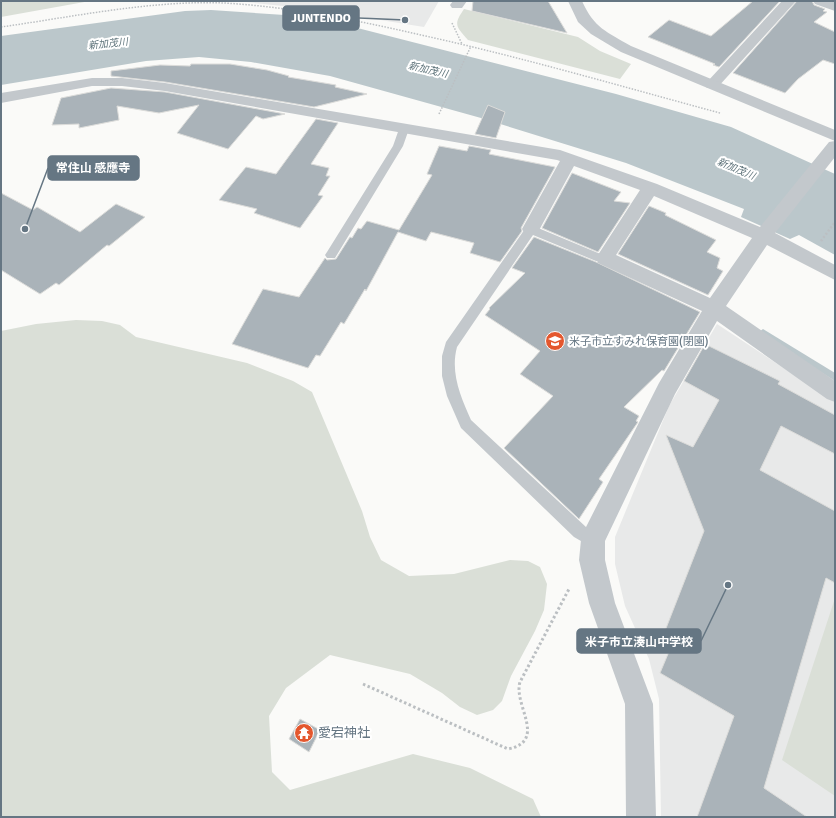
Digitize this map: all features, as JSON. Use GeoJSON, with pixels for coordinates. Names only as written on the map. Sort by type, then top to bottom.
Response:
{"type":"FeatureCollection","features":[{"type":"Feature","properties":{"kind":"street"},"geometry":{"type":"LineString","coordinates":[[575,1],[583,18],[596,31],[626,49],[835,136]]}},
{"type":"Feature","properties":{"kind":"street"},"geometry":{"type":"LineString","coordinates":[[712,85],[789,1]]}},
{"type":"Feature","properties":{"kind":"street"},"geometry":{"type":"LineString","coordinates":[[820,1],[835,7]]}},
{"type":"Feature","properties":{"kind":"street"},"geometry":{"type":"LineString","coordinates":[[1,98],[92,82],[122,82],[173,89],[560,155],[769,229],[835,273]]}},
{"type":"Feature","properties":{"kind":"street"},"geometry":{"type":"LineString","coordinates":[[641,817],[639,704],[602,603],[592,548],[667,389],[714,308],[769,229],[835,146]]}},
{"type":"Feature","properties":{"kind":"street"},"geometry":{"type":"LineString","coordinates":[[531,229],[570,158]]}},
{"type":"Feature","properties":{"kind":"street"},"geometry":{"type":"LineString","coordinates":[[650,188],[605,258],[714,308],[835,393]]}},
{"type":"Feature","properties":{"kind":"lane"},"geometry":{"type":"LineString","coordinates":[[331,255],[398,146],[404,129]]}},
{"type":"Feature","properties":{"kind":"lane"},"geometry":{"type":"LineString","coordinates":[[592,548],[580,532],[466,424],[458,406],[447,368],[447,356],[451,346],[531,229],[596,257],[605,258]]}},
{"type":"Feature","properties":{"kind":"path"},"geometry":{"type":"LineString","coordinates":[[1,28],[154,5],[222,3],[292,10],[347,18],[471,46],[721,113]]}},
{"type":"Feature","properties":{"kind":"path"},"geometry":{"type":"LineString","coordinates":[[439,112],[471,46]]}},
{"type":"Feature","properties":{"kind":"path"},"geometry":{"type":"LineString","coordinates":[[819,243],[835,222]]}},
{"type":"Feature","properties":{"kind":"path"},"geometry":{"type":"LineString","coordinates":[[363,684],[508,749],[516,749],[523,744],[527,733],[528,724],[519,686],[564,597],[592,548]]}},
{"type":"Feature","properties":{"kind":"shaded area"},"geometry":{"type":"Polygon","coordinates":[[[1,1],[90,1],[1,17],[1,1]]]}},
{"type":"Feature","properties":{"kind":"shaded area"},"geometry":{"type":"Polygon","coordinates":[[[236,1],[439,1],[424,27],[312,9],[236,1]]]}},
{"type":"Feature","properties":{"kind":"shaded area"},"geometry":{"type":"Polygon","coordinates":[[[464,9],[578,37],[600,51],[631,64],[620,79],[468,40],[457,25],[458,19],[464,9]]]}},
{"type":"Feature","properties":{"kind":"shaded area"},"geometry":{"type":"Polygon","coordinates":[[[76,320],[102,321],[120,325],[136,337],[247,363],[293,381],[312,392],[362,511],[370,537],[381,560],[409,576],[454,574],[510,560],[528,561],[540,567],[547,584],[544,610],[535,631],[511,676],[502,701],[493,710],[477,715],[460,707],[442,693],[410,674],[330,655],[286,688],[269,716],[272,772],[290,790],[413,754],[470,768],[533,799],[541,817],[1,817],[1,331],[36,324],[76,320]]]}},
{"type":"Feature","properties":{"kind":"shaded area"},"geometry":{"type":"Polygon","coordinates":[[[717,324],[835,402],[835,817],[661,817],[659,699],[649,659],[625,606],[615,564],[615,537],[669,406],[717,324]]]}},
{"type":"Feature","properties":{"kind":"shaded area"},"geometry":{"type":"Polygon","coordinates":[[[835,598],[835,796],[782,760],[835,598]]]}},
{"type":"Feature","properties":{"kind":"water","name":"新加茂川"},"geometry":{"type":"Polygon","coordinates":[[[211,10],[300,16],[334,22],[616,94],[731,127],[835,174],[835,255],[799,235],[790,239],[741,217],[744,209],[626,163],[481,118],[330,76],[251,62],[199,57],[146,61],[1,85],[1,36],[185,11],[211,10]]]}},
{"type":"Feature","properties":{"kind":"building"},"geometry":{"type":"Polygon","coordinates":[[[473,1],[548,1],[567,33],[472,11],[473,1]]]}},
{"type":"Feature","properties":{"kind":"building"},"geometry":{"type":"Polygon","coordinates":[[[753,1],[780,1],[719,67],[713,65],[715,64],[648,37],[669,20],[711,36],[753,1]]]}},
{"type":"Feature","properties":{"kind":"building"},"geometry":{"type":"Polygon","coordinates":[[[797,1],[812,1],[814,5],[825,9],[823,11],[827,12],[814,22],[835,32],[835,64],[823,60],[798,79],[785,93],[733,73],[797,1]]]}},
{"type":"Feature","properties":{"kind":"building"},"geometry":{"type":"Polygon","coordinates":[[[191,64],[230,64],[267,70],[289,76],[288,77],[336,85],[335,87],[367,94],[314,107],[165,82],[111,76],[111,71],[160,65],[190,66],[191,64]]]}},
{"type":"Feature","properties":{"kind":"building"},"geometry":{"type":"Polygon","coordinates":[[[111,88],[165,92],[285,114],[263,119],[256,116],[228,149],[177,133],[199,105],[159,113],[117,106],[119,120],[79,128],[79,124],[52,125],[61,98],[111,88]]]}},
{"type":"Feature","properties":{"kind":"building"},"geometry":{"type":"Polygon","coordinates":[[[488,105],[505,112],[496,138],[475,134],[488,105]]]}},
{"type":"Feature","properties":{"kind":"building"},"geometry":{"type":"Polygon","coordinates":[[[316,119],[338,123],[311,164],[329,168],[326,176],[330,176],[318,195],[323,196],[300,228],[254,213],[257,209],[219,200],[246,167],[276,174],[316,119]]]}},
{"type":"Feature","properties":{"kind":"building"},"geometry":{"type":"Polygon","coordinates":[[[439,146],[467,151],[469,146],[491,150],[489,154],[555,167],[521,228],[522,231],[500,262],[470,253],[474,243],[431,232],[426,241],[398,232],[366,291],[365,289],[344,324],[341,322],[320,356],[316,355],[308,368],[232,344],[263,289],[299,297],[325,258],[327,260],[336,259],[350,237],[352,238],[358,228],[361,229],[367,221],[399,230],[432,175],[427,174],[439,146]]]}},
{"type":"Feature","properties":{"kind":"building"},"geometry":{"type":"Polygon","coordinates":[[[572,173],[621,192],[614,201],[630,203],[598,252],[542,228],[572,173]]]}},
{"type":"Feature","properties":{"kind":"building"},"geometry":{"type":"Polygon","coordinates":[[[1,193],[33,210],[37,207],[80,232],[116,204],[145,217],[109,246],[107,245],[59,285],[56,283],[40,294],[1,270],[1,193]]]}},
{"type":"Feature","properties":{"kind":"building"},"geometry":{"type":"Polygon","coordinates":[[[649,206],[666,213],[665,215],[716,240],[707,252],[720,258],[717,268],[723,271],[708,295],[618,254],[649,206]]]}},
{"type":"Feature","properties":{"kind":"building"},"geometry":{"type":"Polygon","coordinates":[[[534,237],[596,262],[700,312],[664,371],[662,370],[624,407],[639,416],[636,421],[638,422],[599,479],[603,482],[579,519],[504,448],[553,396],[520,374],[540,351],[485,315],[490,309],[489,308],[525,273],[512,268],[534,237]]]}},
{"type":"Feature","properties":{"kind":"building"},"geometry":{"type":"Polygon","coordinates":[[[705,344],[780,381],[778,384],[835,415],[835,454],[781,426],[760,470],[835,511],[835,583],[826,578],[764,788],[807,817],[697,817],[734,716],[660,673],[673,642],[663,636],[704,531],[666,435],[693,447],[719,400],[684,381],[705,344]]]}},
{"type":"Feature","properties":{"kind":"building"},"geometry":{"type":"Polygon","coordinates":[[[300,719],[320,730],[309,752],[289,739],[300,719]]]}},
{"type":"Feature","properties":{"kind":"waterway"},"geometry":{"type":"LineString","coordinates":[[763,332],[835,377]]}},
{"type":"Feature","properties":{"kind":"place","name":"JUNTENDO"},"geometry":{"type":"Point","coordinates":[405,20]}},
{"type":"Feature","properties":{"kind":"place","name":"常住山 感應寺"},"geometry":{"type":"Point","coordinates":[25,229]}},
{"type":"Feature","properties":{"kind":"place","name":"米子市立すみれ保育園(閉園)"},"geometry":{"type":"Point","coordinates":[555,341]}},
{"type":"Feature","properties":{"kind":"place","name":"米子市立湊山中学校"},"geometry":{"type":"Point","coordinates":[728,585]}},
{"type":"Feature","properties":{"kind":"place","name":"愛宕神社"},"geometry":{"type":"Point","coordinates":[304,733]}}]}
